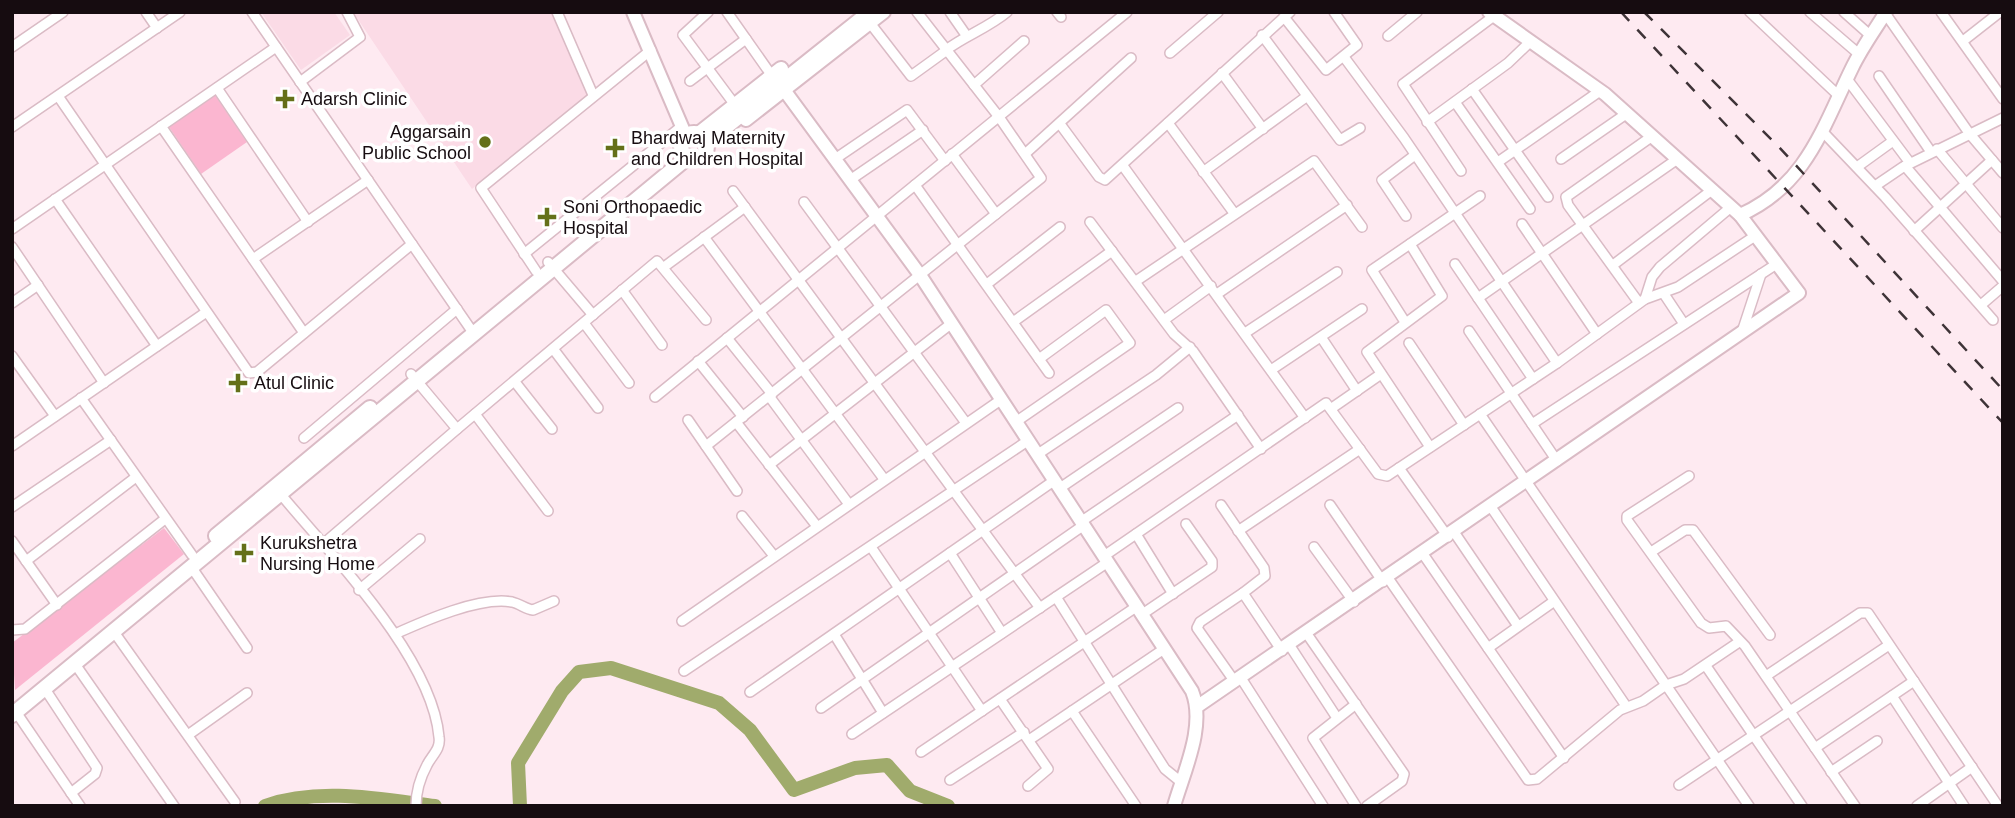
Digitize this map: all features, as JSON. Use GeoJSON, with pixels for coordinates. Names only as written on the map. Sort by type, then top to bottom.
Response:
{"type":"FeatureCollection","features":[{"type":"Feature","properties":{"kind":"main road"},"geometry":{"type":"LineString","coordinates":[[14,707],[685,154],[696,137],[735,105],[779,83],[855,12]]}},
{"type":"Feature","properties":{"kind":"main road"},"geometry":{"type":"LineString","coordinates":[[696,137],[779,83],[870,18]]}},
{"type":"Feature","properties":{"kind":"main road"},"geometry":{"type":"LineString","coordinates":[[685,154],[701,157],[696,137]]}},
{"type":"Feature","properties":{"kind":"main road"},"geometry":{"type":"LineString","coordinates":[[14,707],[45,689],[192,562]]}},
{"type":"Feature","properties":{"kind":"street"},"geometry":{"type":"LineString","coordinates":[[12,47],[63,12]]}},
{"type":"Feature","properties":{"kind":"street"},"geometry":{"type":"LineString","coordinates":[[146,12],[157,28]]}},
{"type":"Feature","properties":{"kind":"street"},"geometry":{"type":"LineString","coordinates":[[12,127],[180,12]]}},
{"type":"Feature","properties":{"kind":"street"},"geometry":{"type":"LineString","coordinates":[[252,12],[471,331]]}},
{"type":"Feature","properties":{"kind":"street"},"geometry":{"type":"LineString","coordinates":[[300,82],[360,37],[347,12]]}},
{"type":"Feature","properties":{"kind":"street"},"geometry":{"type":"LineString","coordinates":[[557,12],[593,95]]}},
{"type":"Feature","properties":{"kind":"street"},"geometry":{"type":"LineString","coordinates":[[524,254],[696,137],[633,12]]}},
{"type":"Feature","properties":{"kind":"street"},"geometry":{"type":"LineString","coordinates":[[708,12],[683,35],[735,105]]}},
{"type":"Feature","properties":{"kind":"street"},"geometry":{"type":"LineString","coordinates":[[743,12],[730,16],[920,275],[1192,691],[1198,706],[1174,806]]}},
{"type":"Feature","properties":{"kind":"street"},"geometry":{"type":"LineString","coordinates":[[884,12],[870,18],[911,76],[966,34],[993,24],[1007,12]]}},
{"type":"Feature","properties":{"kind":"street"},"geometry":{"type":"LineString","coordinates":[[706,446],[1041,178],[1026,153],[917,12]]}},
{"type":"Feature","properties":{"kind":"street"},"geometry":{"type":"LineString","coordinates":[[950,12],[966,34]]}},
{"type":"Feature","properties":{"kind":"street"},"geometry":{"type":"LineString","coordinates":[[655,397],[1127,12]]}},
{"type":"Feature","properties":{"kind":"street"},"geometry":{"type":"LineString","coordinates":[[1171,53],[1219,12]]}},
{"type":"Feature","properties":{"kind":"street"},"geometry":{"type":"LineString","coordinates":[[1060,124],[1102,180],[1123,166],[1262,35],[1287,15],[1324,70],[1344,57],[1357,43],[1334,12]]}},
{"type":"Feature","properties":{"kind":"street"},"geometry":{"type":"LineString","coordinates":[[1388,36],[1417,12]]}},
{"type":"Feature","properties":{"kind":"street"},"geometry":{"type":"LineString","coordinates":[[1750,12],[1839,96]]}},
{"type":"Feature","properties":{"kind":"street"},"geometry":{"type":"LineString","coordinates":[[1810,12],[1860,55]]}},
{"type":"Feature","properties":{"kind":"street"},"geometry":{"type":"LineString","coordinates":[[1844,12],[1871,36]]}},
{"type":"Feature","properties":{"kind":"street"},"geometry":{"type":"LineString","coordinates":[[1941,12],[1999,86],[2003,99]]}},
{"type":"Feature","properties":{"kind":"street"},"geometry":{"type":"LineString","coordinates":[[1963,41],[2000,12]]}},
{"type":"Feature","properties":{"kind":"street"},"geometry":{"type":"LineString","coordinates":[[1642,301],[1652,277],[1660,267],[1736,211],[1774,194],[1807,161],[1847,79],[1885,13],[1969,133],[2003,173]]}},
{"type":"Feature","properties":{"kind":"street"},"geometry":{"type":"LineString","coordinates":[[1198,706],[1286,649],[1799,293],[1736,211],[1600,91],[1492,14],[1403,84],[1461,171]]}},
{"type":"Feature","properties":{"kind":"street"},"geometry":{"type":"LineString","coordinates":[[1262,35],[1340,140],[1360,128]]}},
{"type":"Feature","properties":{"kind":"street"},"geometry":{"type":"LineString","coordinates":[[690,81],[746,39]]}},
{"type":"Feature","properties":{"kind":"street"},"geometry":{"type":"LineString","coordinates":[[974,85],[1024,41]]}},
{"type":"Feature","properties":{"kind":"street"},"geometry":{"type":"LineString","coordinates":[[1427,122],[1531,41]]}},
{"type":"Feature","properties":{"kind":"street"},"geometry":{"type":"LineString","coordinates":[[12,229],[276,47]]}},
{"type":"Feature","properties":{"kind":"street"},"geometry":{"type":"LineString","coordinates":[[593,315],[546,267],[524,254],[481,188],[651,50]]}},
{"type":"Feature","properties":{"kind":"street"},"geometry":{"type":"LineString","coordinates":[[1344,57],[1415,155],[1556,363]]}},
{"type":"Feature","properties":{"kind":"street"},"geometry":{"type":"LineString","coordinates":[[1026,153],[1131,58]]}},
{"type":"Feature","properties":{"kind":"street"},"geometry":{"type":"LineString","coordinates":[[1222,73],[1263,129]]}},
{"type":"Feature","properties":{"kind":"street"},"geometry":{"type":"LineString","coordinates":[[1878,76],[1934,151],[2003,228]]}},
{"type":"Feature","properties":{"kind":"street"},"geometry":{"type":"LineString","coordinates":[[1847,79],[1893,141],[1907,165],[2003,283],[1981,306]]}},
{"type":"Feature","properties":{"kind":"street"},"geometry":{"type":"LineString","coordinates":[[217,88],[307,222]]}},
{"type":"Feature","properties":{"kind":"street"},"geometry":{"type":"LineString","coordinates":[[1472,89],[1548,197]]}},
{"type":"Feature","properties":{"kind":"street"},"geometry":{"type":"LineString","coordinates":[[1498,162],[1600,91]]}},
{"type":"Feature","properties":{"kind":"street"},"geometry":{"type":"LineString","coordinates":[[58,96],[205,313],[249,373],[257,372],[412,244]]}},
{"type":"Feature","properties":{"kind":"street"},"geometry":{"type":"LineString","coordinates":[[1203,172],[1307,97]]}},
{"type":"Feature","properties":{"kind":"street"},"geometry":{"type":"LineString","coordinates":[[1455,102],[1530,209]]}},
{"type":"Feature","properties":{"kind":"street"},"geometry":{"type":"LineString","coordinates":[[835,159],[904,111],[909,111],[996,214]]}},
{"type":"Feature","properties":{"kind":"street"},"geometry":{"type":"LineString","coordinates":[[1561,159],[1626,114]]}},
{"type":"Feature","properties":{"kind":"street"},"geometry":{"type":"LineString","coordinates":[[1875,186],[1907,165],[2003,118]]}},
{"type":"Feature","properties":{"kind":"street"},"geometry":{"type":"LineString","coordinates":[[1168,123],[1234,213]]}},
{"type":"Feature","properties":{"kind":"street"},"geometry":{"type":"LineString","coordinates":[[161,126],[304,333]]}},
{"type":"Feature","properties":{"kind":"street"},"geometry":{"type":"LineString","coordinates":[[850,180],[923,130]]}},
{"type":"Feature","properties":{"kind":"street"},"geometry":{"type":"LineString","coordinates":[[1822,131],[1875,186],[1993,320]]}},
{"type":"Feature","properties":{"kind":"street"},"geometry":{"type":"LineString","coordinates":[[1642,301],[1583,225],[1566,197],[1651,137]]}},
{"type":"Feature","properties":{"kind":"street"},"geometry":{"type":"LineString","coordinates":[[1857,167],[1893,141]]}},
{"type":"Feature","properties":{"kind":"street"},"geometry":{"type":"LineString","coordinates":[[1406,216],[1382,180],[1415,155]]}},
{"type":"Feature","properties":{"kind":"street"},"geometry":{"type":"LineString","coordinates":[[1478,298],[1676,160]]}},
{"type":"Feature","properties":{"kind":"street"},"geometry":{"type":"LineString","coordinates":[[1914,231],[1992,160]]}},
{"type":"Feature","properties":{"kind":"street"},"geometry":{"type":"LineString","coordinates":[[1136,281],[1182,247],[1314,161],[1362,227]]}},
{"type":"Feature","properties":{"kind":"street"},"geometry":{"type":"LineString","coordinates":[[1123,166],[1305,418]]}},
{"type":"Feature","properties":{"kind":"street"},"geometry":{"type":"LineString","coordinates":[[253,259],[368,180]]}},
{"type":"Feature","properties":{"kind":"street"},"geometry":{"type":"LineString","coordinates":[[915,185],[1049,373]]}},
{"type":"Feature","properties":{"kind":"street"},"geometry":{"type":"LineString","coordinates":[[1613,265],[1712,190]]}},
{"type":"Feature","properties":{"kind":"street"},"geometry":{"type":"LineString","coordinates":[[733,191],[1040,608]]}},
{"type":"Feature","properties":{"kind":"street"},"geometry":{"type":"LineString","coordinates":[[1405,322],[1372,272],[1480,196]]}},
{"type":"Feature","properties":{"kind":"street"},"geometry":{"type":"LineString","coordinates":[[55,199],[157,346]]}},
{"type":"Feature","properties":{"kind":"street"},"geometry":{"type":"LineString","coordinates":[[804,202],[879,308],[966,423]]}},
{"type":"Feature","properties":{"kind":"street"},"geometry":{"type":"LineString","coordinates":[[1164,320],[1347,205]]}},
{"type":"Feature","properties":{"kind":"street"},"geometry":{"type":"LineString","coordinates":[[664,267],[745,207]]}},
{"type":"Feature","properties":{"kind":"street"},"geometry":{"type":"LineString","coordinates":[[1090,222],[1178,339],[1190,347],[1261,449]]}},
{"type":"Feature","properties":{"kind":"street"},"geometry":{"type":"LineString","coordinates":[[1522,224],[1597,334]]}},
{"type":"Feature","properties":{"kind":"street"},"geometry":{"type":"LineString","coordinates":[[986,284],[1060,227]]}},
{"type":"Feature","properties":{"kind":"street"},"geometry":{"type":"LineString","coordinates":[[852,734],[1056,597],[1136,534],[1326,403],[1381,477],[1399,468],[1533,379],[1642,301],[1664,294],[1755,236]]}},
{"type":"Feature","properties":{"kind":"street"},"geometry":{"type":"LineString","coordinates":[[704,237],[761,310],[884,479]]}},
{"type":"Feature","properties":{"kind":"street"},"geometry":{"type":"LineString","coordinates":[[1410,244],[1443,294],[1367,350],[1430,447]]}},
{"type":"Feature","properties":{"kind":"street"},"geometry":{"type":"LineString","coordinates":[[12,247],[104,383]]}},
{"type":"Feature","properties":{"kind":"street"},"geometry":{"type":"LineString","coordinates":[[1013,321],[1112,251]]}},
{"type":"Feature","properties":{"kind":"street"},"geometry":{"type":"LineString","coordinates":[[322,545],[655,262],[664,267],[706,320]]}},
{"type":"Feature","properties":{"kind":"street"},"geometry":{"type":"LineString","coordinates":[[1455,264],[1533,379]]}},
{"type":"Feature","properties":{"kind":"street"},"geometry":{"type":"LineString","coordinates":[[1532,424],[1775,265]]}},
{"type":"Feature","properties":{"kind":"street"},"geometry":{"type":"LineString","coordinates":[[1245,333],[1337,272]]}},
{"type":"Feature","properties":{"kind":"street"},"geometry":{"type":"LineString","coordinates":[[1741,334],[1761,274]]}},
{"type":"Feature","properties":{"kind":"street"},"geometry":{"type":"LineString","coordinates":[[12,303],[38,285]]}},
{"type":"Feature","properties":{"kind":"street"},"geometry":{"type":"LineString","coordinates":[[622,290],[662,345]]}},
{"type":"Feature","properties":{"kind":"street"},"geometry":{"type":"LineString","coordinates":[[1664,294],[1684,324]]}},
{"type":"Feature","properties":{"kind":"street"},"geometry":{"type":"LineString","coordinates":[[304,438],[457,309]]}},
{"type":"Feature","properties":{"kind":"street"},"geometry":{"type":"LineString","coordinates":[[1271,370],[1362,309]]}},
{"type":"Feature","properties":{"kind":"street"},"geometry":{"type":"LineString","coordinates":[[1017,421],[1130,343],[1106,310],[1039,359]]}},
{"type":"Feature","properties":{"kind":"street"},"geometry":{"type":"LineString","coordinates":[[12,446],[205,313]]}},
{"type":"Feature","properties":{"kind":"street"},"geometry":{"type":"LineString","coordinates":[[584,323],[629,383]]}},
{"type":"Feature","properties":{"kind":"street"},"geometry":{"type":"LineString","coordinates":[[769,465],[952,323]]}},
{"type":"Feature","properties":{"kind":"street"},"geometry":{"type":"LineString","coordinates":[[1469,331],[1557,461]]}},
{"type":"Feature","properties":{"kind":"street"},"geometry":{"type":"LineString","coordinates":[[1321,337],[1357,391]]}},
{"type":"Feature","properties":{"kind":"street"},"geometry":{"type":"LineString","coordinates":[[727,338],[848,503]]}},
{"type":"Feature","properties":{"kind":"street"},"geometry":{"type":"LineString","coordinates":[[1409,343],[1464,425]]}},
{"type":"Feature","properties":{"kind":"street"},"geometry":{"type":"LineString","coordinates":[[1038,454],[1156,375],[1190,347]]}},
{"type":"Feature","properties":{"kind":"street"},"geometry":{"type":"LineString","coordinates":[[554,350],[598,408]]}},
{"type":"Feature","properties":{"kind":"street"},"geometry":{"type":"LineString","coordinates":[[12,356],[15,367],[55,416]]}},
{"type":"Feature","properties":{"kind":"street"},"geometry":{"type":"LineString","coordinates":[[698,361],[769,465],[816,525]]}},
{"type":"Feature","properties":{"kind":"street"},"geometry":{"type":"LineString","coordinates":[[1332,408],[1381,374]]}},
{"type":"Feature","properties":{"kind":"street"},"geometry":{"type":"LineString","coordinates":[[414,378],[457,429]]}},
{"type":"Feature","properties":{"kind":"street"},"geometry":{"type":"LineString","coordinates":[[514,382],[552,429]]}},
{"type":"Feature","properties":{"kind":"street"},"geometry":{"type":"LineString","coordinates":[[81,398],[166,519],[247,648]]}},
{"type":"Feature","properties":{"kind":"street"},"geometry":{"type":"LineString","coordinates":[[682,621],[816,525],[1002,398]]}},
{"type":"Feature","properties":{"kind":"street"},"geometry":{"type":"LineString","coordinates":[[750,692],[983,530],[1178,408]]}},
{"type":"Feature","properties":{"kind":"street"},"geometry":{"type":"LineString","coordinates":[[475,414],[548,511]]}},
{"type":"Feature","properties":{"kind":"street"},"geometry":{"type":"LineString","coordinates":[[1480,414],[1749,806]]}},
{"type":"Feature","properties":{"kind":"street"},"geometry":{"type":"LineString","coordinates":[[821,708],[1238,415]]}},
{"type":"Feature","properties":{"kind":"street"},"geometry":{"type":"LineString","coordinates":[[688,420],[737,491]]}},
{"type":"Feature","properties":{"kind":"street"},"geometry":{"type":"LineString","coordinates":[[12,507],[111,440]]}},
{"type":"Feature","properties":{"kind":"street"},"geometry":{"type":"LineString","coordinates":[[684,671],[1028,440]]}},
{"type":"Feature","properties":{"kind":"street"},"geometry":{"type":"LineString","coordinates":[[1238,531],[1360,449]]}},
{"type":"Feature","properties":{"kind":"street"},"geometry":{"type":"LineString","coordinates":[[1399,468],[1518,626]]}},
{"type":"Feature","properties":{"kind":"street"},"geometry":{"type":"LineString","coordinates":[[1689,476],[1626,517],[1701,623],[1709,628],[1726,626],[1745,646],[1855,806]]}},
{"type":"Feature","properties":{"kind":"street"},"geometry":{"type":"LineString","coordinates":[[26,561],[136,477]]}},
{"type":"Feature","properties":{"kind":"street"},"geometry":{"type":"LineString","coordinates":[[278,491],[395,634],[420,674],[440,738],[437,751],[427,765],[416,794],[416,806]]}},
{"type":"Feature","properties":{"kind":"street"},"geometry":{"type":"LineString","coordinates":[[1221,505],[1266,573],[1262,579],[1200,622],[1197,628],[1238,680],[1323,806]]}},
{"type":"Feature","properties":{"kind":"street"},"geometry":{"type":"LineString","coordinates":[[1330,505],[1528,780],[1537,779],[1626,706],[1643,701],[1666,685],[1684,679],[1739,642]]}},
{"type":"Feature","properties":{"kind":"street"},"geometry":{"type":"LineString","coordinates":[[1490,507],[1626,706]]}},
{"type":"Feature","properties":{"kind":"street"},"geometry":{"type":"LineString","coordinates":[[742,516],[774,556]]}},
{"type":"Feature","properties":{"kind":"street"},"geometry":{"type":"LineString","coordinates":[[12,630],[25,629],[166,519]]}},
{"type":"Feature","properties":{"kind":"street"},"geometry":{"type":"LineString","coordinates":[[921,752],[1084,643],[1173,594],[1211,569],[1213,564],[1186,524]]}},
{"type":"Feature","properties":{"kind":"street"},"geometry":{"type":"LineString","coordinates":[[1651,552],[1685,530],[1693,530],[1770,635]]}},
{"type":"Feature","properties":{"kind":"street"},"geometry":{"type":"LineString","coordinates":[[1136,534],[1173,594]]}},
{"type":"Feature","properties":{"kind":"street"},"geometry":{"type":"LineString","coordinates":[[359,590],[421,539]]}},
{"type":"Feature","properties":{"kind":"street"},"geometry":{"type":"LineString","coordinates":[[12,541],[57,605]]}},
{"type":"Feature","properties":{"kind":"street"},"geometry":{"type":"LineString","coordinates":[[871,547],[982,711]]}},
{"type":"Feature","properties":{"kind":"street"},"geometry":{"type":"LineString","coordinates":[[1314,547],[1354,602]]}},
{"type":"Feature","properties":{"kind":"street"},"geometry":{"type":"LineString","coordinates":[[950,553],[1002,633]]}},
{"type":"Feature","properties":{"kind":"street"},"geometry":{"type":"LineString","coordinates":[[1423,554],[1564,758]]}},
{"type":"Feature","properties":{"kind":"street"},"geometry":{"type":"LineString","coordinates":[[1243,593],[1337,718]]}},
{"type":"Feature","properties":{"kind":"street"},"geometry":{"type":"LineString","coordinates":[[1056,597],[1166,769],[1181,782]]}},
{"type":"Feature","properties":{"kind":"street"},"geometry":{"type":"LineString","coordinates":[[395,634],[445,614],[488,603],[509,602],[533,610],[554,601]]}},
{"type":"Feature","properties":{"kind":"street"},"geometry":{"type":"LineString","coordinates":[[1488,648],[1553,602]]}},
{"type":"Feature","properties":{"kind":"street"},"geometry":{"type":"LineString","coordinates":[[1766,676],[1862,612],[1870,616],[1998,806]]}},
{"type":"Feature","properties":{"kind":"street"},"geometry":{"type":"LineString","coordinates":[[114,632],[236,802]]}},
{"type":"Feature","properties":{"kind":"street"},"geometry":{"type":"LineString","coordinates":[[834,634],[883,713]]}},
{"type":"Feature","properties":{"kind":"street"},"geometry":{"type":"LineString","coordinates":[[1307,634],[1404,774],[1402,781],[1367,806]]}},
{"type":"Feature","properties":{"kind":"street"},"geometry":{"type":"LineString","coordinates":[[1679,785],[1889,645]]}},
{"type":"Feature","properties":{"kind":"street"},"geometry":{"type":"LineString","coordinates":[[950,780],[1072,711],[1164,649]]}},
{"type":"Feature","properties":{"kind":"street"},"geometry":{"type":"LineString","coordinates":[[75,664],[174,806]]}},
{"type":"Feature","properties":{"kind":"street"},"geometry":{"type":"LineString","coordinates":[[1706,666],[1802,806]]}},
{"type":"Feature","properties":{"kind":"street"},"geometry":{"type":"LineString","coordinates":[[1815,748],[1914,681]]}},
{"type":"Feature","properties":{"kind":"street"},"geometry":{"type":"LineString","coordinates":[[45,689],[97,768],[95,774],[71,793]]}},
{"type":"Feature","properties":{"kind":"street"},"geometry":{"type":"LineString","coordinates":[[188,735],[247,693]]}},
{"type":"Feature","properties":{"kind":"street"},"geometry":{"type":"LineString","coordinates":[[1892,696],[1964,806]]}},
{"type":"Feature","properties":{"kind":"street"},"geometry":{"type":"LineString","coordinates":[[1000,699],[1048,769],[1028,786]]}},
{"type":"Feature","properties":{"kind":"street"},"geometry":{"type":"LineString","coordinates":[[1356,704],[1313,738],[1356,806]]}},
{"type":"Feature","properties":{"kind":"street"},"geometry":{"type":"LineString","coordinates":[[14,707],[80,806]]}},
{"type":"Feature","properties":{"kind":"street"},"geometry":{"type":"LineString","coordinates":[[1072,711],[1136,806]]}},
{"type":"Feature","properties":{"kind":"street"},"geometry":{"type":"LineString","coordinates":[[1832,772],[1877,741]]}},
{"type":"Feature","properties":{"kind":"street"},"geometry":{"type":"LineString","coordinates":[[1917,806],[1972,766]]}},
{"type":"Feature","properties":{"kind":"shaded area"},"geometry":{"type":"Polygon","coordinates":[[[261,12],[334,12],[350,35],[301,70],[261,12]]]}},
{"type":"Feature","properties":{"kind":"shaded area","name":"Aggarsain Public School"},"geometry":{"type":"Polygon","coordinates":[[[353,12],[551,12],[588,94],[472,189],[353,12]]]}},
{"type":"Feature","properties":{"kind":"shaded area"},"geometry":{"type":"Polygon","coordinates":[[[215,95],[247,142],[201,174],[169,127],[215,95]]]}},
{"type":"Feature","properties":{"kind":"shaded area"},"geometry":{"type":"Polygon","coordinates":[[[164,528],[184,554],[15,690],[12,643],[164,528]]]}},
{"type":"Feature","properties":{"kind":"waterway"},"geometry":{"type":"LineString","coordinates":[[520,806],[518,763],[562,691],[579,672],[611,668],[719,703],[750,730],[794,790],[855,768],[887,765],[910,791],[948,806]]}},
{"type":"Feature","properties":{"kind":"waterway"},"geometry":{"type":"LineString","coordinates":[[265,806],[285,800],[328,796],[435,806]]}},
{"type":"Feature","properties":{"kind":"railway"},"geometry":{"type":"LineString","coordinates":[[1621,12],[2003,423]]}},
{"type":"Feature","properties":{"kind":"railway"},"geometry":{"type":"LineString","coordinates":[[1644,12],[1779,147],[2003,390]]}},
{"type":"Feature","properties":{"kind":"place","name":"Adarsh Clinic"},"geometry":{"type":"Point","coordinates":[285,99]}},
{"type":"Feature","properties":{"kind":"place","name":"Aggarsain Public School"},"geometry":{"type":"Point","coordinates":[485,142]}},
{"type":"Feature","properties":{"kind":"place","name":"Bhardwaj Maternity and Children Hospital"},"geometry":{"type":"Point","coordinates":[615,148]}},
{"type":"Feature","properties":{"kind":"place","name":"Soni Orthopaedic Hospital"},"geometry":{"type":"Point","coordinates":[547,217]}},
{"type":"Feature","properties":{"kind":"place","name":"Atul Clinic"},"geometry":{"type":"Point","coordinates":[238,383]}},
{"type":"Feature","properties":{"kind":"place","name":"Kurukshetra Nursing Home"},"geometry":{"type":"Point","coordinates":[244,553]}}]}
